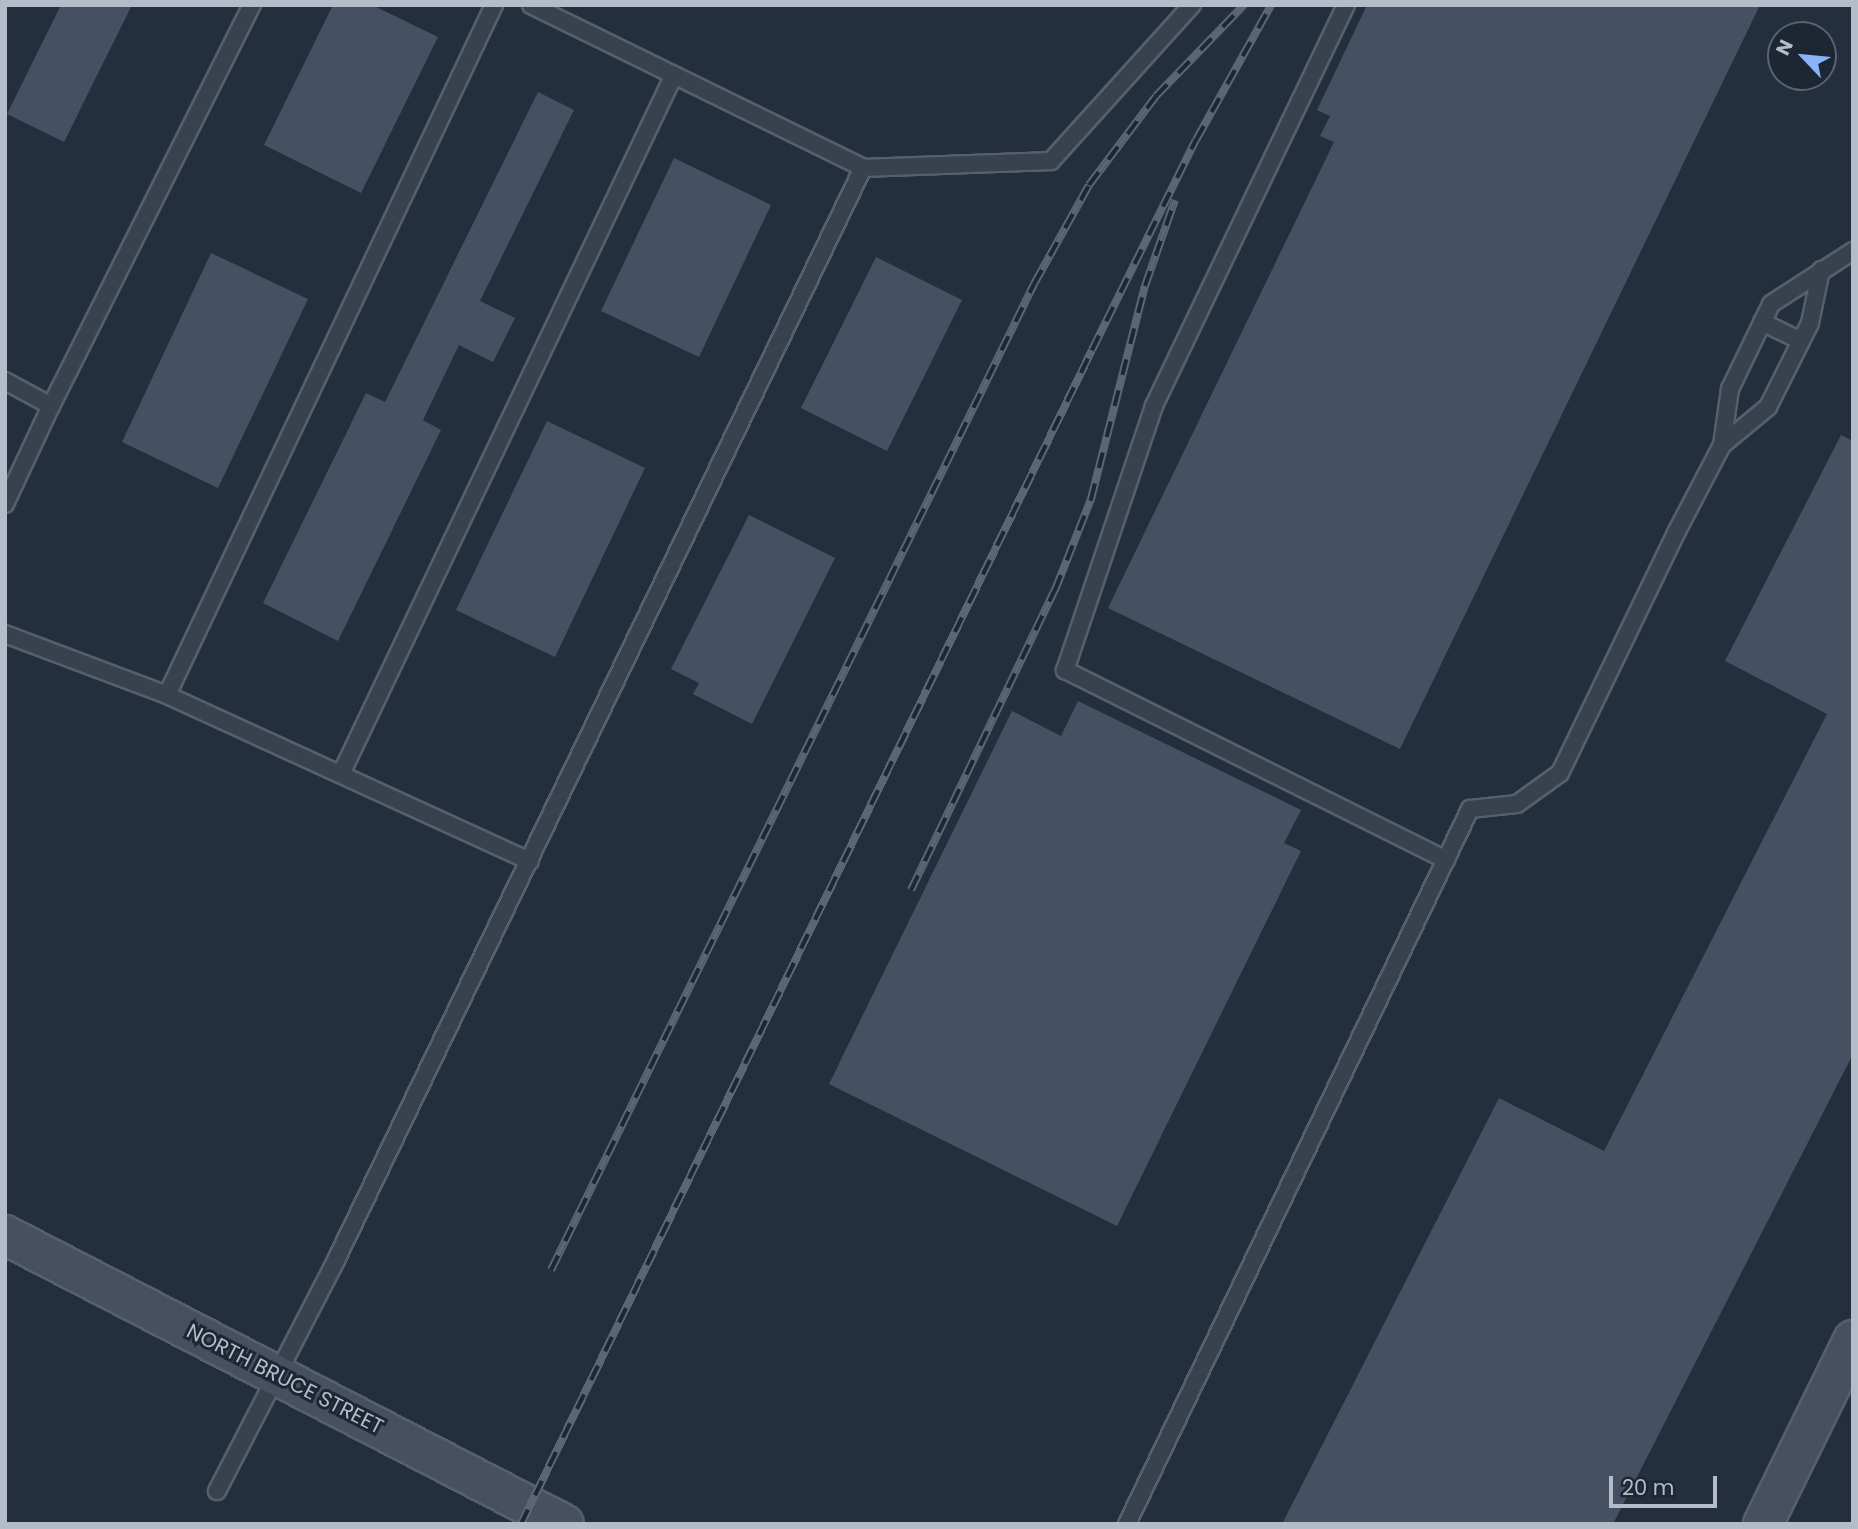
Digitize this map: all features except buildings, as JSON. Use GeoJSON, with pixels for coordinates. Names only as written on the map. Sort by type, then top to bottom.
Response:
{"type":"FeatureCollection","features":[{"type":"Feature","properties":{"kind":"street","name":"NORTH BRUCE STREET"},"geometry":{"type":"LineString","coordinates":[[5,1235],[564,1524]]}},
{"type":"Feature","properties":{"kind":"street"},"geometry":{"type":"LineString","coordinates":[[1763,1524],[1853,1340]]}},
{"type":"Feature","properties":{"kind":"lane"},"geometry":{"type":"LineString","coordinates":[[5,504],[51,405],[252,5]]}},
{"type":"Feature","properties":{"kind":"lane"},"geometry":{"type":"LineString","coordinates":[[167,695],[494,5]]}},
{"type":"Feature","properties":{"kind":"lane"},"geometry":{"type":"LineString","coordinates":[[531,5],[863,168],[1051,161],[1192,5]]}},
{"type":"Feature","properties":{"kind":"lane"},"geometry":{"type":"LineString","coordinates":[[1346,5],[1154,406],[1065,670],[1446,860]]}},
{"type":"Feature","properties":{"kind":"lane"},"geometry":{"type":"LineString","coordinates":[[341,774],[674,75]]}},
{"type":"Feature","properties":{"kind":"lane"},"geometry":{"type":"LineString","coordinates":[[217,1490],[336,1260],[863,168]]}},
{"type":"Feature","properties":{"kind":"lane"},"geometry":{"type":"LineString","coordinates":[[1127,1524],[1470,809],[1517,804],[1560,773],[1675,534],[1722,445],[1730,389],[1771,304],[1853,251]]}},
{"type":"Feature","properties":{"kind":"lane"},"geometry":{"type":"LineString","coordinates":[[1722,445],[1768,407],[1810,323],[1821,270]]}},
{"type":"Feature","properties":{"kind":"lane"},"geometry":{"type":"LineString","coordinates":[[1762,322],[1801,341]]}},
{"type":"Feature","properties":{"kind":"lane"},"geometry":{"type":"LineString","coordinates":[[5,381],[51,405]]}},
{"type":"Feature","properties":{"kind":"lane"},"geometry":{"type":"LineString","coordinates":[[5,634],[167,695],[530,861]]}},
{"type":"Feature","properties":{"kind":"railway"},"geometry":{"type":"LineString","coordinates":[[551,1270],[1034,284],[1089,185],[1156,96],[1244,5]]}},
{"type":"Feature","properties":{"kind":"railway"},"geometry":{"type":"LineString","coordinates":[[521,1524],[1092,350],[1196,140],[1271,5]]}},
{"type":"Feature","properties":{"kind":"railway"},"geometry":{"type":"LineString","coordinates":[[911,890],[1055,590],[1091,499],[1145,286],[1175,200]]}}]}
